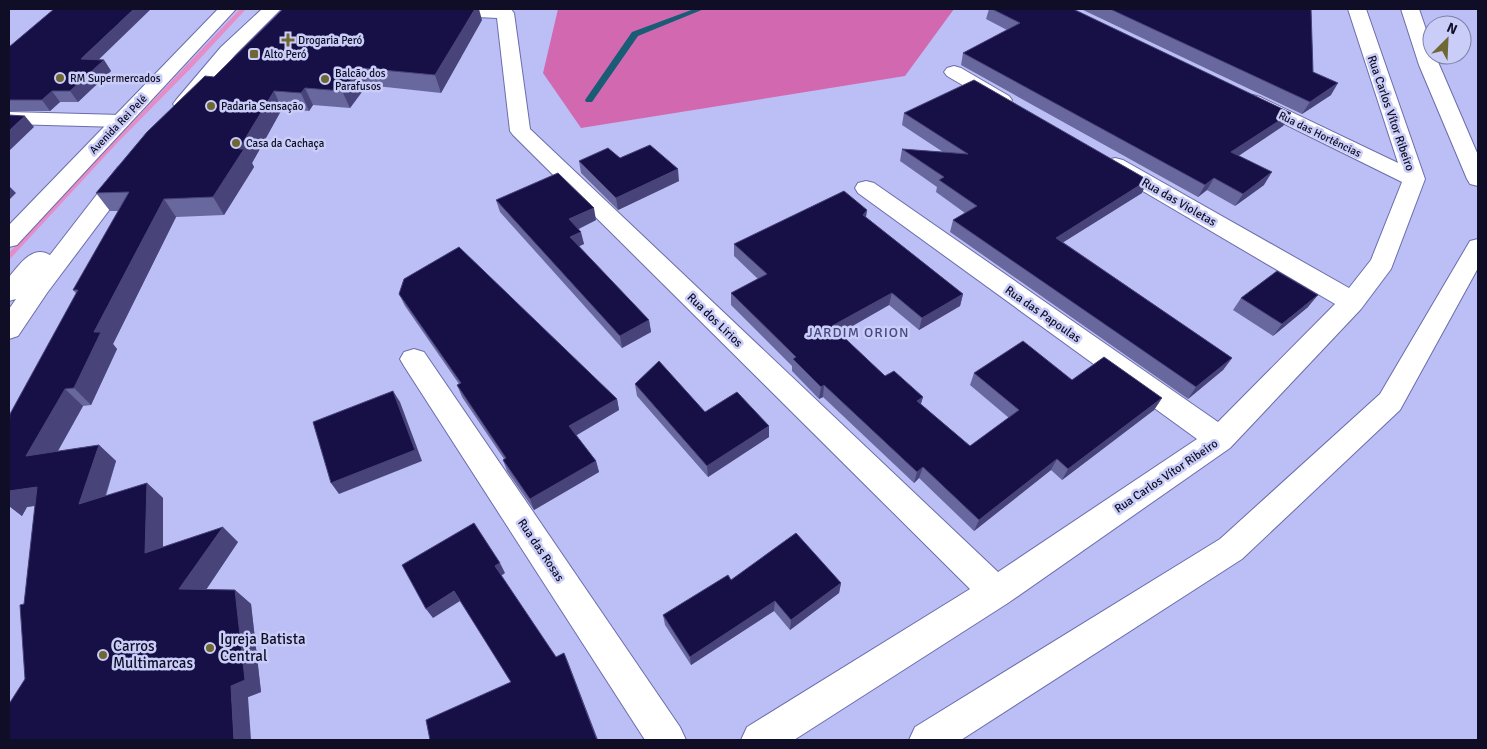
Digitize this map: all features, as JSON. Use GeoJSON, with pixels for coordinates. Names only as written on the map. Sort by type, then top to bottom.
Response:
{"type":"FeatureCollection","features":[{"type":"Feature","properties":{"kind":"street","name":"Avenida Rei Pelé"},"geometry":{"type":"LineString","coordinates":[[9,239],[227,9]]}},
{"type":"Feature","properties":{"kind":"street"},"geometry":{"type":"LineString","coordinates":[[168,122],[228,51],[272,9]]}},
{"type":"Feature","properties":{"kind":"street"},"geometry":{"type":"LineString","coordinates":[[419,9],[506,11]]}},
{"type":"Feature","properties":{"kind":"street","name":"Rua Carlos Vítor Ribeiro"},"geometry":{"type":"LineString","coordinates":[[760,740],[996,592],[1220,439],[1352,302],[1382,263],[1414,179],[1356,9]]}},
{"type":"Feature","properties":{"kind":"street"},"geometry":{"type":"LineString","coordinates":[[1410,9],[1429,65],[1478,179]]}},
{"type":"Feature","properties":{"kind":"street","name":"Rua dos Lirios"},"geometry":{"type":"LineString","coordinates":[[506,11],[520,132],[996,592]]}},
{"type":"Feature","properties":{"kind":"street"},"geometry":{"type":"LineString","coordinates":[[954,72],[1023,112]]}},
{"type":"Feature","properties":{"kind":"street","name":"Rua das Hortências"},"geometry":{"type":"LineString","coordinates":[[1234,92],[1414,179]]}},
{"type":"Feature","properties":{"kind":"street"},"geometry":{"type":"LineString","coordinates":[[9,118],[121,121]]}},
{"type":"Feature","properties":{"kind":"street","name":"Rua das Violetas"},"geometry":{"type":"LineString","coordinates":[[1101,157],[1352,302]]}},
{"type":"Feature","properties":{"kind":"street"},"geometry":{"type":"LineString","coordinates":[[9,329],[38,286],[137,159]]}},
{"type":"Feature","properties":{"kind":"street"},"geometry":{"type":"LineString","coordinates":[[9,292],[72,225],[118,181]]}},
{"type":"Feature","properties":{"kind":"street","name":"Rua das Papoulas"},"geometry":{"type":"LineString","coordinates":[[866,188],[1220,439]]}},
{"type":"Feature","properties":{"kind":"street"},"geometry":{"type":"LineString","coordinates":[[928,740],[1231,549],[1390,402],[1478,247]]}},
{"type":"Feature","properties":{"kind":"street","name":"Rua das Rosas"},"geometry":{"type":"LineString","coordinates":[[414,359],[668,740]]}},
{"type":"Feature","properties":{"kind":"shaded area"},"geometry":{"type":"Polygon","coordinates":[[[240,9],[246,9],[118,142],[9,260],[9,253],[27,233],[240,9]]]}},
{"type":"Feature","properties":{"kind":"shaded area"},"geometry":{"type":"Polygon","coordinates":[[[558,9],[954,9],[905,76],[581,128],[543,73],[558,9]]]}},
{"type":"Feature","properties":{"kind":"building"},"geometry":{"type":"Polygon","coordinates":[[[54,9],[134,9],[81,59],[104,60],[70,91],[52,91],[42,100],[9,100],[9,47],[54,9]]]}},
{"type":"Feature","properties":{"kind":"building"},"geometry":{"type":"Polygon","coordinates":[[[283,9],[475,9],[435,75],[361,68],[342,91],[305,88],[301,93],[274,91],[239,149],[244,149],[213,197],[164,199],[94,332],[101,332],[74,388],[65,389],[26,456],[99,445],[79,504],[147,483],[145,553],[223,527],[179,589],[235,590],[245,680],[231,686],[234,740],[9,740],[9,704],[25,679],[20,605],[24,604],[37,487],[9,491],[10,414],[78,290],[73,290],[129,192],[96,193],[147,132],[205,76],[214,77],[283,9]]]}},
{"type":"Feature","properties":{"kind":"building"},"geometry":{"type":"Polygon","coordinates":[[[992,9],[1073,9],[1291,113],[1231,152],[1272,172],[1243,194],[1214,178],[1205,185],[963,53],[1020,23],[992,9]]]}},
{"type":"Feature","properties":{"kind":"building"},"geometry":{"type":"Polygon","coordinates":[[[1110,9],[1311,9],[1313,72],[1338,83],[1310,102],[1110,9]]]}},
{"type":"Feature","properties":{"kind":"building"},"geometry":{"type":"Polygon","coordinates":[[[974,80],[1148,180],[1056,238],[1232,358],[1196,387],[953,220],[977,206],[939,180],[944,177],[902,149],[968,154],[904,113],[974,80]]]}},
{"type":"Feature","properties":{"kind":"building"},"geometry":{"type":"Polygon","coordinates":[[[9,115],[25,116],[9,131],[9,115]]]}},
{"type":"Feature","properties":{"kind":"building"},"geometry":{"type":"Polygon","coordinates":[[[650,145],[678,169],[616,198],[579,161],[608,148],[620,158],[650,145]]]}},
{"type":"Feature","properties":{"kind":"building"},"geometry":{"type":"Polygon","coordinates":[[[558,173],[594,208],[569,219],[581,232],[570,237],[649,320],[620,336],[496,200],[558,173]]]}},
{"type":"Feature","properties":{"kind":"building"},"geometry":{"type":"Polygon","coordinates":[[[844,191],[867,210],[863,215],[963,294],[922,318],[892,293],[832,326],[885,376],[894,371],[923,397],[917,401],[970,446],[1019,410],[974,373],[1023,341],[1072,380],[1104,357],[1162,398],[1068,469],[1057,459],[979,520],[923,467],[917,472],[824,385],[821,387],[793,359],[796,357],[731,293],[767,274],[734,244],[844,191]]]}},
{"type":"Feature","properties":{"kind":"building"},"geometry":{"type":"Polygon","coordinates":[[[459,247],[617,399],[569,426],[596,461],[530,499],[503,460],[506,458],[457,385],[461,383],[399,294],[404,279],[459,247]]]}},
{"type":"Feature","properties":{"kind":"building"},"geometry":{"type":"Polygon","coordinates":[[[1277,271],[1318,295],[1282,324],[1241,298],[1277,271]]]}},
{"type":"Feature","properties":{"kind":"building"},"geometry":{"type":"Polygon","coordinates":[[[659,361],[705,412],[737,392],[769,426],[707,466],[635,384],[659,361]]]}},
{"type":"Feature","properties":{"kind":"building"},"geometry":{"type":"Polygon","coordinates":[[[393,391],[415,450],[331,483],[313,422],[393,391]]]}},
{"type":"Feature","properties":{"kind":"building"},"geometry":{"type":"Polygon","coordinates":[[[474,523],[500,563],[495,566],[556,657],[564,653],[597,740],[430,740],[426,720],[511,682],[454,591],[426,609],[402,565],[474,523]]]}},
{"type":"Feature","properties":{"kind":"building"},"geometry":{"type":"Polygon","coordinates":[[[796,533],[841,583],[791,620],[775,601],[690,657],[663,615],[728,575],[731,580],[796,533]]]}},
{"type":"Feature","properties":{"kind":"waterway"},"geometry":{"type":"LineString","coordinates":[[589,100],[635,34],[700,9]]}},
{"type":"Feature","properties":{"kind":"place","name":"Drogaria Peró"},"geometry":{"type":"Point","coordinates":[288,40]}},
{"type":"Feature","properties":{"kind":"place","name":"Alto Peró"},"geometry":{"type":"Point","coordinates":[254,54]}},
{"type":"Feature","properties":{"kind":"place","name":"RM Supermercados"},"geometry":{"type":"Point","coordinates":[60,78]}},
{"type":"Feature","properties":{"kind":"place","name":"Balcão dos Parafusos"},"geometry":{"type":"Point","coordinates":[325,79]}},
{"type":"Feature","properties":{"kind":"place","name":"Padaria Sensação"},"geometry":{"type":"Point","coordinates":[211,106]}},
{"type":"Feature","properties":{"kind":"place","name":"Casa da Cachaça"},"geometry":{"type":"Point","coordinates":[236,143]}},
{"type":"Feature","properties":{"kind":"place","name":"Igreja Batista Central"},"geometry":{"type":"Point","coordinates":[210,648]}},
{"type":"Feature","properties":{"kind":"place","name":"Carros Multimarcas"},"geometry":{"type":"Point","coordinates":[103,655]}},
{"type":"Feature","properties":{"kind":"district","name":"JARDIM ORION"},"geometry":{"type":"Point","coordinates":[858,332]}}]}
